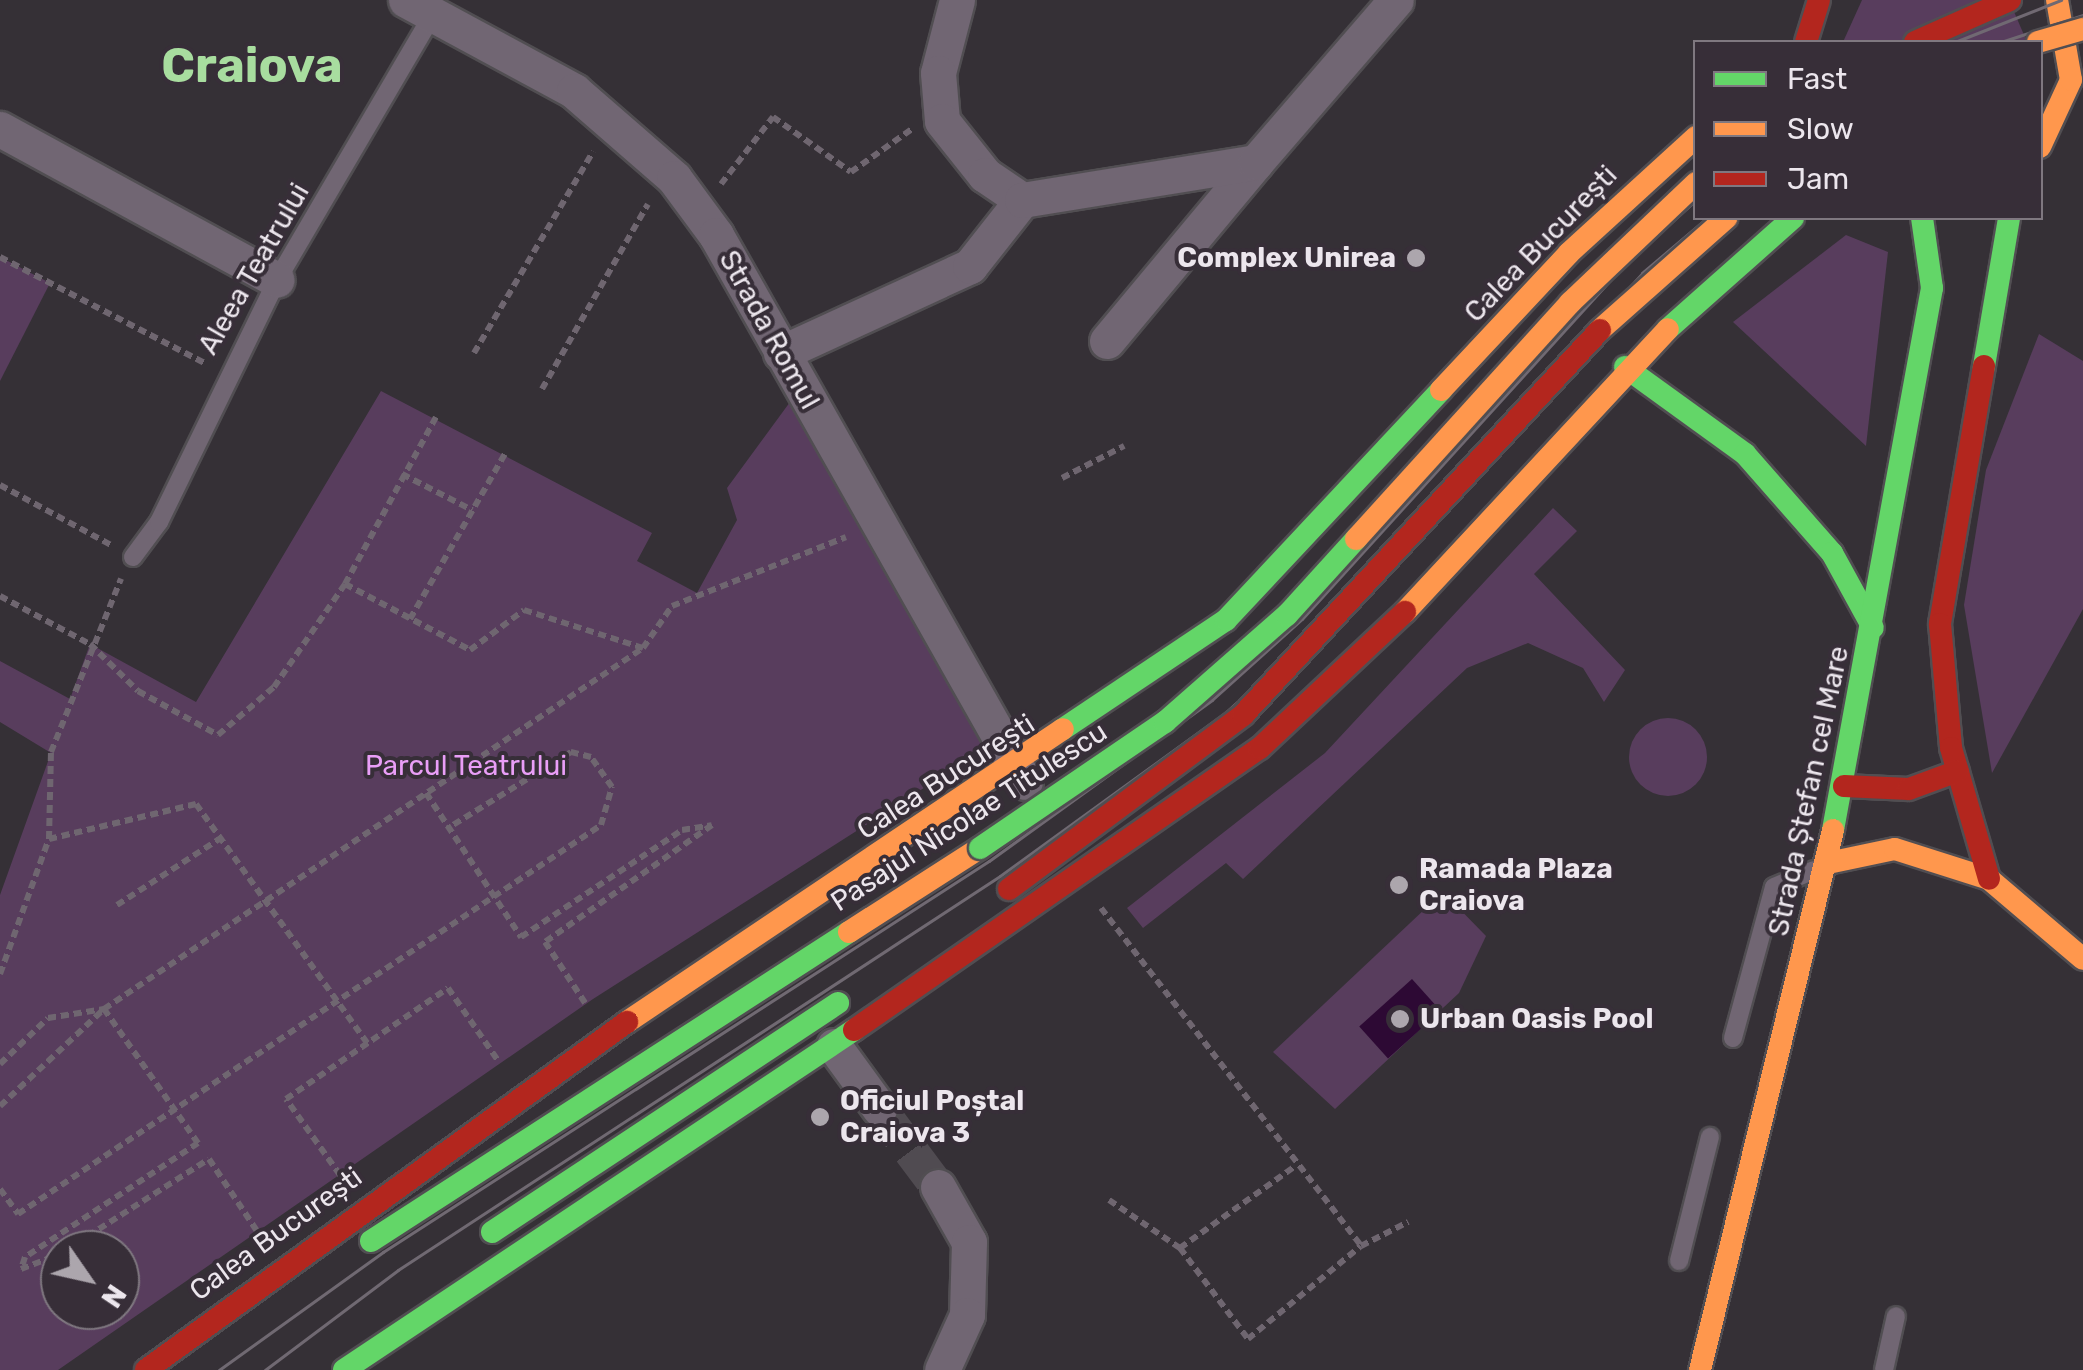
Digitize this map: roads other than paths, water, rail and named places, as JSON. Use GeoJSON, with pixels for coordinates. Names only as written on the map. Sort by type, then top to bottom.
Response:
{"type":"FeatureCollection","features":[{"type":"Feature","properties":{"kind":"main road"},"geometry":{"type":"LineString","coordinates":[[1807,40],[1819,0]]}},
{"type":"Feature","properties":{"kind":"main road"},"geometry":{"type":"LineString","coordinates":[[1920,40],[2010,0]]}},
{"type":"Feature","properties":{"kind":"main road"},"geometry":{"type":"LineString","coordinates":[[2043,140],[2077,77],[2057,0]]}},
{"type":"Feature","properties":{"kind":"main road"},"geometry":{"type":"LineString","coordinates":[[2043,41],[2083,29]]}},
{"type":"Feature","properties":{"kind":"main road","name":"Calea București"},"geometry":{"type":"LineString","coordinates":[[146,1370],[566,1063],[1017,768],[1226,620],[1569,253],[1693,140]]}},
{"type":"Feature","properties":{"kind":"main road","name":"Pasajul Nicolae Titulescu"},"geometry":{"type":"LineString","coordinates":[[168,1370],[980,848],[1165,722],[1287,615],[1570,303],[1693,186]]}},
{"type":"Feature","properties":{"kind":"main road"},"geometry":{"type":"LineString","coordinates":[[1000,894],[1257,702],[1620,308],[1724,220]]}},
{"type":"Feature","properties":{"kind":"main road"},"geometry":{"type":"LineString","coordinates":[[344,1370],[834,1046],[1079,879],[1260,748],[1344,674],[1626,367],[1791,220]]}},
{"type":"Feature","properties":{"kind":"main road","name":"Strada Ștefan cel Mare"},"geometry":{"type":"LineString","coordinates":[[1700,1370],[1828,864],[1844,786],[1932,288],[1922,220]]}},
{"type":"Feature","properties":{"kind":"main road"},"geometry":{"type":"LineString","coordinates":[[1988,880],[1958,772],[1943,674],[1944,572],[2009,220]]}},
{"type":"Feature","properties":{"kind":"main road"},"geometry":{"type":"LineString","coordinates":[[1626,367],[1745,454],[1832,552],[1874,628]]}},
{"type":"Feature","properties":{"kind":"main road"},"geometry":{"type":"LineString","coordinates":[[1844,786],[1909,789],[1958,772]]}},
{"type":"Feature","properties":{"kind":"main road"},"geometry":{"type":"LineString","coordinates":[[1828,864],[1896,850],[1988,880],[2083,958]]}},
{"type":"Feature","properties":{"kind":"main road"},"geometry":{"type":"LineString","coordinates":[[477,1242],[859,988]]}},
{"type":"Feature","properties":{"kind":"main road"},"geometry":{"type":"LineString","coordinates":[[323,1358],[367,1322]]}},
{"type":"Feature","properties":{"kind":"street"},"geometry":{"type":"LineString","coordinates":[[957,0],[938,73],[942,121],[985,175],[1022,200]]}},
{"type":"Feature","properties":{"kind":"street"},"geometry":{"type":"LineString","coordinates":[[1106,341],[1396,0]]}},
{"type":"Feature","properties":{"kind":"street","name":"Strada Romul"},"geometry":{"type":"LineString","coordinates":[[420,7],[613,119],[667,171],[699,212],[1079,879]]}},
{"type":"Feature","properties":{"kind":"street"},"geometry":{"type":"LineString","coordinates":[[0,129],[277,280]]}},
{"type":"Feature","properties":{"kind":"street"},"geometry":{"type":"LineString","coordinates":[[782,354],[970,266],[1022,200],[1256,162]]}},
{"type":"Feature","properties":{"kind":"street"},"geometry":{"type":"LineString","coordinates":[[834,1046],[879,1108]]}},
{"type":"Feature","properties":{"kind":"street"},"geometry":{"type":"LineString","coordinates":[[938,1187],[969,1242],[966,1315],[942,1370]]}},
{"type":"Feature","properties":{"kind":"lane","name":"Aleea Teatrului"},"geometry":{"type":"LineString","coordinates":[[132,556],[159,522],[225,374],[420,7]]}},
{"type":"Feature","properties":{"kind":"lane"},"geometry":{"type":"LineString","coordinates":[[1732,1038],[1774,887],[1828,864]]}},
{"type":"Feature","properties":{"kind":"lane"},"geometry":{"type":"LineString","coordinates":[[1679,1260],[1710,1137]]}},
{"type":"Feature","properties":{"kind":"lane"},"geometry":{"type":"LineString","coordinates":[[1884,1370],[1896,1316]]}},
{"type":"Feature","properties":{"kind":"tunnel"},"geometry":{"type":"LineString","coordinates":[[879,1108],[938,1187]]}},
{"type":"Feature","properties":{"kind":"tram line"},"geometry":{"type":"LineString","coordinates":[[1960,40],[2061,0]]}},
{"type":"Feature","properties":{"kind":"tram line"},"geometry":{"type":"LineString","coordinates":[[2007,40],[2083,15]]}},
{"type":"Feature","properties":{"kind":"tram line"},"geometry":{"type":"LineString","coordinates":[[219,1370],[383,1252],[989,861],[1212,700],[1302,619],[1624,265],[1693,203]]}},
{"type":"Feature","properties":{"kind":"tram line"},"geometry":{"type":"LineString","coordinates":[[265,1370],[398,1270],[1000,876],[1224,714],[1311,636],[1642,273],[1705,220]]}},
{"type":"Feature","properties":{"kind":"place","name":"Complex Unirea"},"geometry":{"type":"Point","coordinates":[1416,258]}},
{"type":"Feature","properties":{"kind":"place","name":"Ramada Plaza Craiova"},"geometry":{"type":"Point","coordinates":[1399,885]}},
{"type":"Feature","properties":{"kind":"place","name":"Urban Oasis Pool"},"geometry":{"type":"Point","coordinates":[1400,1019]}},
{"type":"Feature","properties":{"kind":"place","name":"Oficiul Poștal Craiova 3"},"geometry":{"type":"Point","coordinates":[820,1117]}},
{"type":"Feature","properties":{"kind":"district","name":"Craiova"},"geometry":{"type":"Point","coordinates":[252,66]}},
{"type":"Feature","properties":{"kind":"park label","name":"Parcul Teatrului"},"geometry":{"type":"Point","coordinates":[466,766]}}]}
